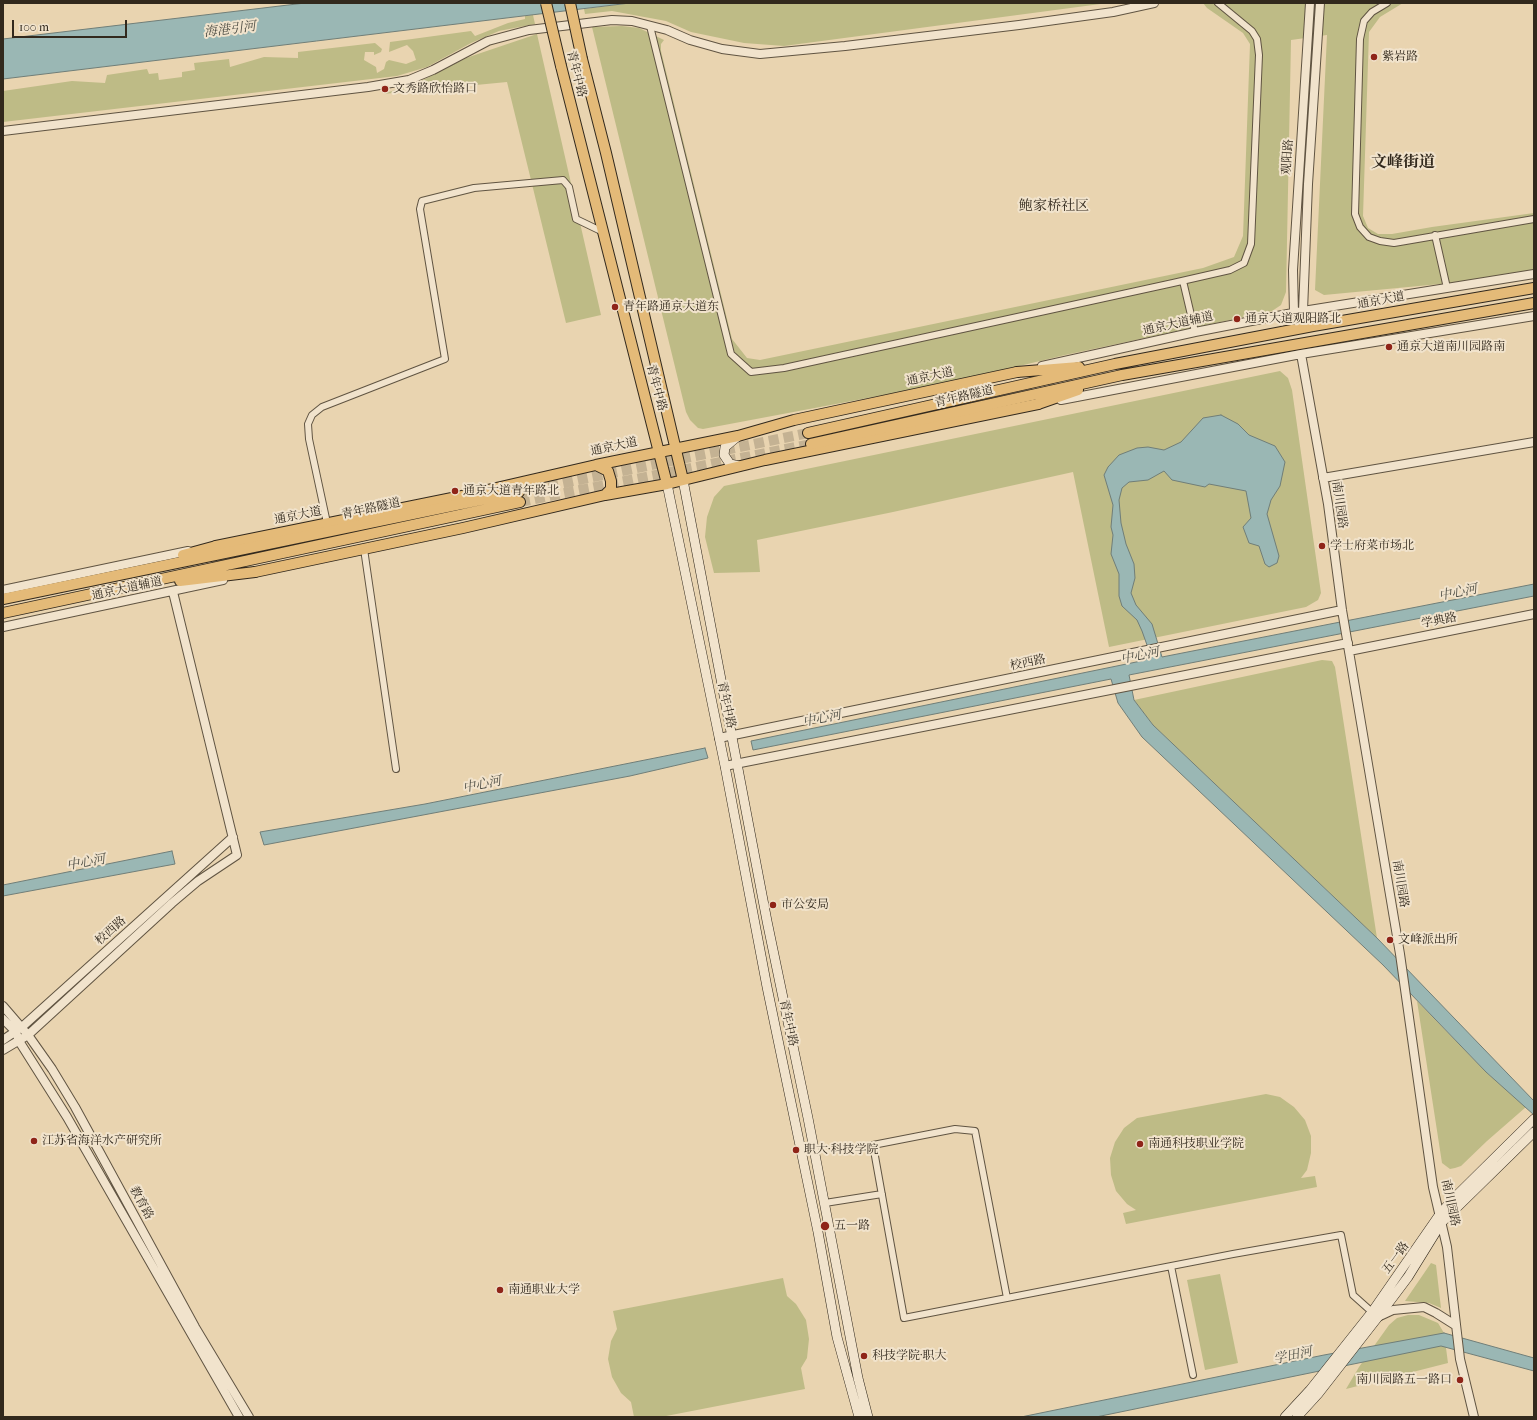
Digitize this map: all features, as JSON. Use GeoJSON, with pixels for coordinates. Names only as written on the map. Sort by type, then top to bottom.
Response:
{"type":"FeatureCollection","features":[{"type":"Feature","properties":{"kind":"main road","name":"青年中路"},"geometry":{"type":"LineString","coordinates":[[546,3],[667,484],[725,766],[766,987],[818,1232],[837,1337],[859,1417]]}},
{"type":"Feature","properties":{"kind":"main road","name":"青年中路"},"geometry":{"type":"LineString","coordinates":[[570,3],[582,59],[683,480],[767,921],[825,1203],[856,1370],[868,1417]]}},
{"type":"Feature","properties":{"kind":"main road","name":"通京大道"},"geometry":{"type":"LineString","coordinates":[[112,576],[216,546],[456,497],[659,451],[738,436],[794,420],[1018,372],[1115,364],[1312,326],[1534,288]]}},
{"type":"Feature","properties":{"kind":"main road"},"geometry":{"type":"LineString","coordinates":[[3,613],[117,589],[255,572],[364,549],[605,495],[667,484],[739,466],[1038,404],[1122,375],[1534,303]]}},
{"type":"Feature","properties":{"kind":"main road","name":"青年路隧道"},"geometry":{"type":"LineString","coordinates":[[808,434],[1115,364]]}},
{"type":"Feature","properties":{"kind":"main road","name":"青年路隧道"},"geometry":{"type":"LineString","coordinates":[[811,444],[1122,375]]}},
{"type":"Feature","properties":{"kind":"main road"},"geometry":{"type":"LineString","coordinates":[[738,436],[725,447],[724,455],[730,464],[739,466]]}},
{"type":"Feature","properties":{"kind":"main road"},"geometry":{"type":"LineString","coordinates":[[596,465],[608,471],[612,481],[611,489],[605,495]]}},
{"type":"Feature","properties":{"kind":"main road","name":"青年路隧道"},"geometry":{"type":"LineString","coordinates":[[112,576],[519,497],[117,589]]}},
{"type":"Feature","properties":{"kind":"main road"},"geometry":{"type":"LineString","coordinates":[[3,599],[112,576]]}},
{"type":"Feature","properties":{"kind":"main road","name":"五一路"},"geometry":{"type":"LineString","coordinates":[[1297,1417],[1336,1372],[1355,1346],[1375,1314],[1441,1218],[1534,1119]]}},
{"type":"Feature","properties":{"kind":"main road","name":"五一路"},"geometry":{"type":"LineString","coordinates":[[1441,1218],[1534,1132]]}},
{"type":"Feature","properties":{"kind":"main road","name":"五一路"},"geometry":{"type":"LineString","coordinates":[[1285,1417],[1343,1347],[1375,1314]]}},
{"type":"Feature","properties":{"kind":"street"},"geometry":{"type":"LineString","coordinates":[[3,131],[368,87],[409,80],[433,70],[488,41],[529,30],[612,20],[632,21],[667,30],[690,40],[722,49],[760,54],[845,46],[1019,25],[1112,12],[1154,3]]}},
{"type":"Feature","properties":{"kind":"street"},"geometry":{"type":"LineString","coordinates":[[650,26],[731,354],[751,372],[784,368],[1230,270],[1244,263],[1251,244],[1259,55],[1257,40],[1252,31],[1218,3]]}},
{"type":"Feature","properties":{"kind":"street","name":"观阳路"},"geometry":{"type":"LineString","coordinates":[[1294,313],[1293,270],[1310,3]]}},
{"type":"Feature","properties":{"kind":"street"},"geometry":{"type":"LineString","coordinates":[[1387,3],[1372,12],[1364,21],[1360,39],[1355,214],[1360,227],[1369,237],[1380,241],[1394,243],[1534,219]]}},
{"type":"Feature","properties":{"kind":"street","name":"观阳路"},"geometry":{"type":"LineString","coordinates":[[1303,311],[1308,184],[1320,7]]}},
{"type":"Feature","properties":{"kind":"street"},"geometry":{"type":"LineString","coordinates":[[327,523],[309,439],[308,424],[312,415],[322,407],[445,359],[420,209],[422,201],[474,188],[563,180],[569,187],[576,218],[603,232]]}},
{"type":"Feature","properties":{"kind":"street"},"geometry":{"type":"LineString","coordinates":[[1435,235],[1447,288]]}},
{"type":"Feature","properties":{"kind":"street","name":"通京大道辅道"},"geometry":{"type":"LineString","coordinates":[[1018,372],[1195,332],[1303,311],[1534,274]]}},
{"type":"Feature","properties":{"kind":"street"},"geometry":{"type":"LineString","coordinates":[[1183,280],[1195,332]]}},
{"type":"Feature","properties":{"kind":"street"},"geometry":{"type":"LineString","coordinates":[[1038,404],[1302,354],[1534,316]]}},
{"type":"Feature","properties":{"kind":"street","name":"南川园路"},"geometry":{"type":"LineString","coordinates":[[1302,354],[1323,478],[1342,614],[1400,954],[1433,1187],[1441,1218],[1450,1270],[1460,1359],[1474,1417]]}},
{"type":"Feature","properties":{"kind":"street"},"geometry":{"type":"LineString","coordinates":[[1323,478],[1534,442]]}},
{"type":"Feature","properties":{"kind":"street","name":"通京大道辅道"},"geometry":{"type":"LineString","coordinates":[[3,590],[216,546]]}},
{"type":"Feature","properties":{"kind":"street"},"geometry":{"type":"LineString","coordinates":[[364,549],[396,769]]}},
{"type":"Feature","properties":{"kind":"street","name":"通京大道辅道"},"geometry":{"type":"LineString","coordinates":[[3,627],[173,592],[255,572]]}},
{"type":"Feature","properties":{"kind":"street"},"geometry":{"type":"LineString","coordinates":[[173,592],[233,837]]}},
{"type":"Feature","properties":{"kind":"street","name":"校西路"},"geometry":{"type":"LineString","coordinates":[[719,738],[1162,647],[1342,614]]}},
{"type":"Feature","properties":{"kind":"street","name":"学典路"},"geometry":{"type":"LineString","coordinates":[[1348,644],[1534,614]]}},
{"type":"Feature","properties":{"kind":"street"},"geometry":{"type":"LineString","coordinates":[[725,766],[1348,644]]}},
{"type":"Feature","properties":{"kind":"street","name":"校西路"},"geometry":{"type":"LineString","coordinates":[[3,1040],[19,1030],[233,837],[237,855],[198,881],[28,1035],[3,1050]]}},
{"type":"Feature","properties":{"kind":"street","name":"教育路"},"geometry":{"type":"LineString","coordinates":[[3,1006],[19,1030],[19,1041],[67,1117],[194,1331],[248,1417]]}},
{"type":"Feature","properties":{"kind":"street","name":"教育路"},"geometry":{"type":"LineString","coordinates":[[3,1019],[28,1035],[75,1107],[239,1417]]}},
{"type":"Feature","properties":{"kind":"street"},"geometry":{"type":"LineString","coordinates":[[1007,1298],[975,1132],[955,1129],[873,1145],[904,1318],[1007,1298],[1171,1266],[1341,1235],[1353,1295],[1375,1314],[1393,1310],[1424,1307],[1436,1313],[1456,1330]]}},
{"type":"Feature","properties":{"kind":"street"},"geometry":{"type":"LineString","coordinates":[[825,1203],[882,1194]]}},
{"type":"Feature","properties":{"kind":"street"},"geometry":{"type":"LineString","coordinates":[[1171,1266],[1193,1375]]}},
{"type":"Feature","properties":{"kind":"shaded area"},"geometry":{"type":"Polygon","coordinates":[[[630,3],[1108,3],[784,46],[744,43],[691,32],[666,21],[612,11],[585,14],[584,9],[630,3]]]}},
{"type":"Feature","properties":{"kind":"shaded area"},"geometry":{"type":"Polygon","coordinates":[[[1203,3],[1403,3],[1380,17],[1369,32],[1363,216],[1368,228],[1378,234],[1392,234],[1534,213],[1534,270],[1461,282],[1324,295],[1315,290],[1327,35],[1291,40],[1286,292],[1281,305],[1272,311],[1065,355],[953,382],[703,429],[698,428],[690,420],[686,412],[592,27],[622,26],[639,28],[664,40],[661,44],[661,51],[732,339],[747,358],[760,360],[1203,268],[1234,257],[1243,236],[1250,44],[1243,33],[1207,8],[1203,3]]]}},
{"type":"Feature","properties":{"kind":"shaded area"},"geometry":{"type":"Polygon","coordinates":[[[533,15],[535,24],[499,31],[471,43],[427,67],[397,76],[3,122],[3,91],[72,81],[105,83],[107,75],[147,69],[149,74],[158,73],[159,80],[182,77],[182,72],[195,70],[194,63],[229,59],[230,67],[264,57],[298,58],[298,52],[375,43],[382,49],[381,52],[374,55],[374,52],[365,52],[364,60],[376,67],[377,73],[384,69],[386,62],[389,60],[406,64],[416,60],[413,51],[407,45],[389,52],[390,42],[471,31],[475,36],[508,23],[525,19],[525,16],[533,15]]]}},
{"type":"Feature","properties":{"kind":"shaded area"},"geometry":{"type":"Polygon","coordinates":[[[537,34],[601,315],[566,323],[507,82],[383,94],[419,82],[466,58],[537,34]]]}},
{"type":"Feature","properties":{"kind":"shaded area"},"geometry":{"type":"Polygon","coordinates":[[[1280,371],[1288,378],[1292,390],[1321,593],[1318,600],[1306,607],[1109,647],[1073,472],[893,512],[757,540],[760,572],[714,573],[705,537],[707,517],[714,497],[724,486],[1280,371]]]}},
{"type":"Feature","properties":{"kind":"shaded area"},"geometry":{"type":"Polygon","coordinates":[[[1322,660],[1332,661],[1335,667],[1377,938],[1153,725],[1134,700],[1322,660]]]}},
{"type":"Feature","properties":{"kind":"shaded area"},"geometry":{"type":"Polygon","coordinates":[[[1417,1001],[1486,1072],[1526,1107],[1461,1166],[1455,1168],[1450,1169],[1442,1163],[1417,1001]]]}},
{"type":"Feature","properties":{"kind":"shaded area"},"geometry":{"type":"Polygon","coordinates":[[[1266,1094],[1280,1097],[1294,1107],[1305,1120],[1311,1136],[1311,1153],[1307,1170],[1301,1178],[1315,1176],[1317,1187],[1126,1224],[1123,1213],[1136,1210],[1127,1204],[1116,1191],[1111,1175],[1110,1158],[1115,1142],[1124,1128],[1137,1118],[1266,1094]]]}},
{"type":"Feature","properties":{"kind":"shaded area"},"geometry":{"type":"Polygon","coordinates":[[[1431,1263],[1436,1265],[1441,1308],[1429,1303],[1405,1301],[1431,1263]]]}},
{"type":"Feature","properties":{"kind":"shaded area"},"geometry":{"type":"Polygon","coordinates":[[[1220,1274],[1238,1363],[1205,1370],[1187,1280],[1220,1274]]]}},
{"type":"Feature","properties":{"kind":"shaded area"},"geometry":{"type":"Polygon","coordinates":[[[783,1278],[787,1296],[796,1304],[806,1320],[809,1339],[807,1358],[801,1368],[805,1389],[661,1417],[634,1417],[631,1402],[621,1393],[612,1377],[608,1359],[611,1341],[617,1329],[613,1311],[783,1278]]]}},
{"type":"Feature","properties":{"kind":"shaded area"},"geometry":{"type":"Polygon","coordinates":[[[1408,1315],[1419,1315],[1438,1323],[1444,1333],[1448,1363],[1346,1389],[1359,1367],[1389,1325],[1397,1318],[1408,1315]]]}},
{"type":"Feature","properties":{"kind":"water","name":"海港引河"},"geometry":{"type":"Polygon","coordinates":[[[305,3],[630,3],[3,79],[3,39],[305,3]]]}},
{"type":"Feature","properties":{"kind":"water"},"geometry":{"type":"Polygon","coordinates":[[[1221,415],[1238,424],[1249,435],[1275,446],[1285,462],[1280,486],[1271,500],[1267,514],[1279,556],[1277,563],[1269,567],[1265,564],[1259,546],[1249,543],[1243,527],[1251,518],[1246,491],[1209,484],[1205,487],[1172,480],[1164,471],[1148,480],[1129,482],[1122,488],[1119,500],[1121,523],[1126,544],[1134,564],[1135,578],[1131,593],[1136,605],[1152,624],[1162,657],[1534,584],[1534,596],[1129,675],[1134,700],[1153,725],[1377,938],[1534,1101],[1534,1115],[1486,1072],[1383,965],[1142,737],[1118,703],[1111,679],[753,750],[751,741],[1146,660],[1147,645],[1142,631],[1137,620],[1122,606],[1119,596],[1119,574],[1111,554],[1113,535],[1111,527],[1113,505],[1104,475],[1108,467],[1119,455],[1137,448],[1148,447],[1164,450],[1181,442],[1203,418],[1221,415]]]}},
{"type":"Feature","properties":{"kind":"water"},"geometry":{"type":"Polygon","coordinates":[[[705,748],[708,758],[630,776],[264,845],[260,832],[425,804],[705,748]]]}},
{"type":"Feature","properties":{"kind":"water"},"geometry":{"type":"Polygon","coordinates":[[[172,851],[175,864],[3,896],[3,885],[172,851]]]}},
{"type":"Feature","properties":{"kind":"water"},"geometry":{"type":"Polygon","coordinates":[[[1444,1333],[1534,1358],[1534,1371],[1441,1346],[1096,1417],[1021,1417],[1324,1355],[1444,1333]]]}},
{"type":"Feature","properties":{"kind":"tunnel"},"geometry":{"type":"LineString","coordinates":[[519,492],[808,433]]}},
{"type":"Feature","properties":{"kind":"tunnel"},"geometry":{"type":"LineString","coordinates":[[520,502],[811,444]]}},
{"type":"Feature","properties":{"kind":"place","name":"紫岩路"},"geometry":{"type":"Point","coordinates":[1374,57]}},
{"type":"Feature","properties":{"kind":"place","name":"文秀路欣怡路口"},"geometry":{"type":"Point","coordinates":[385,89]}},
{"type":"Feature","properties":{"kind":"place","name":"青年路通京大道东"},"geometry":{"type":"Point","coordinates":[615,307]}},
{"type":"Feature","properties":{"kind":"place","name":"通京大道观阳路北"},"geometry":{"type":"Point","coordinates":[1237,319]}},
{"type":"Feature","properties":{"kind":"place","name":"通京大道南川园路南"},"geometry":{"type":"Point","coordinates":[1389,347]}},
{"type":"Feature","properties":{"kind":"place","name":"通京大道青年路北"},"geometry":{"type":"Point","coordinates":[455,491]}},
{"type":"Feature","properties":{"kind":"place","name":"学士府菜市场北"},"geometry":{"type":"Point","coordinates":[1322,546]}},
{"type":"Feature","properties":{"kind":"place","name":"市公安局"},"geometry":{"type":"Point","coordinates":[773,905]}},
{"type":"Feature","properties":{"kind":"place","name":"文峰派出所"},"geometry":{"type":"Point","coordinates":[1390,940]}},
{"type":"Feature","properties":{"kind":"place","name":"江苏省海洋水产研究所"},"geometry":{"type":"Point","coordinates":[34,1141]}},
{"type":"Feature","properties":{"kind":"place","name":"南通科技职业学院"},"geometry":{"type":"Point","coordinates":[1140,1144]}},
{"type":"Feature","properties":{"kind":"place","name":"职大·科技学院"},"geometry":{"type":"Point","coordinates":[796,1150]}},
{"type":"Feature","properties":{"kind":"place","name":"五一路"},"geometry":{"type":"Point","coordinates":[825,1226]}},
{"type":"Feature","properties":{"kind":"place","name":"南通职业大学"},"geometry":{"type":"Point","coordinates":[500,1290]}},
{"type":"Feature","properties":{"kind":"place","name":"科技学院·职大"},"geometry":{"type":"Point","coordinates":[864,1356]}},
{"type":"Feature","properties":{"kind":"place","name":"南川园路五一路口"},"geometry":{"type":"Point","coordinates":[1460,1380]}},
{"type":"Feature","properties":{"kind":"district","name":"文峰街道"},"geometry":{"type":"Point","coordinates":[1403,163]}},
{"type":"Feature","properties":{"kind":"district","name":"鲍家桥社区"},"geometry":{"type":"Point","coordinates":[1054,207]}},
{"type":"Feature","properties":{"kind":"water label","name":"中心河"},"geometry":{"type":"Point","coordinates":[1458,593]}},
{"type":"Feature","properties":{"kind":"water label","name":"中心河"},"geometry":{"type":"Point","coordinates":[1140,656]}},
{"type":"Feature","properties":{"kind":"water label","name":"中心河"},"geometry":{"type":"Point","coordinates":[822,719]}},
{"type":"Feature","properties":{"kind":"water label","name":"中心河"},"geometry":{"type":"Point","coordinates":[482,785]}},
{"type":"Feature","properties":{"kind":"water label","name":"中心河"},"geometry":{"type":"Point","coordinates":[86,863]}},
{"type":"Feature","properties":{"kind":"water label","name":"学田河"},"geometry":{"type":"Point","coordinates":[1293,1356]}}]}
